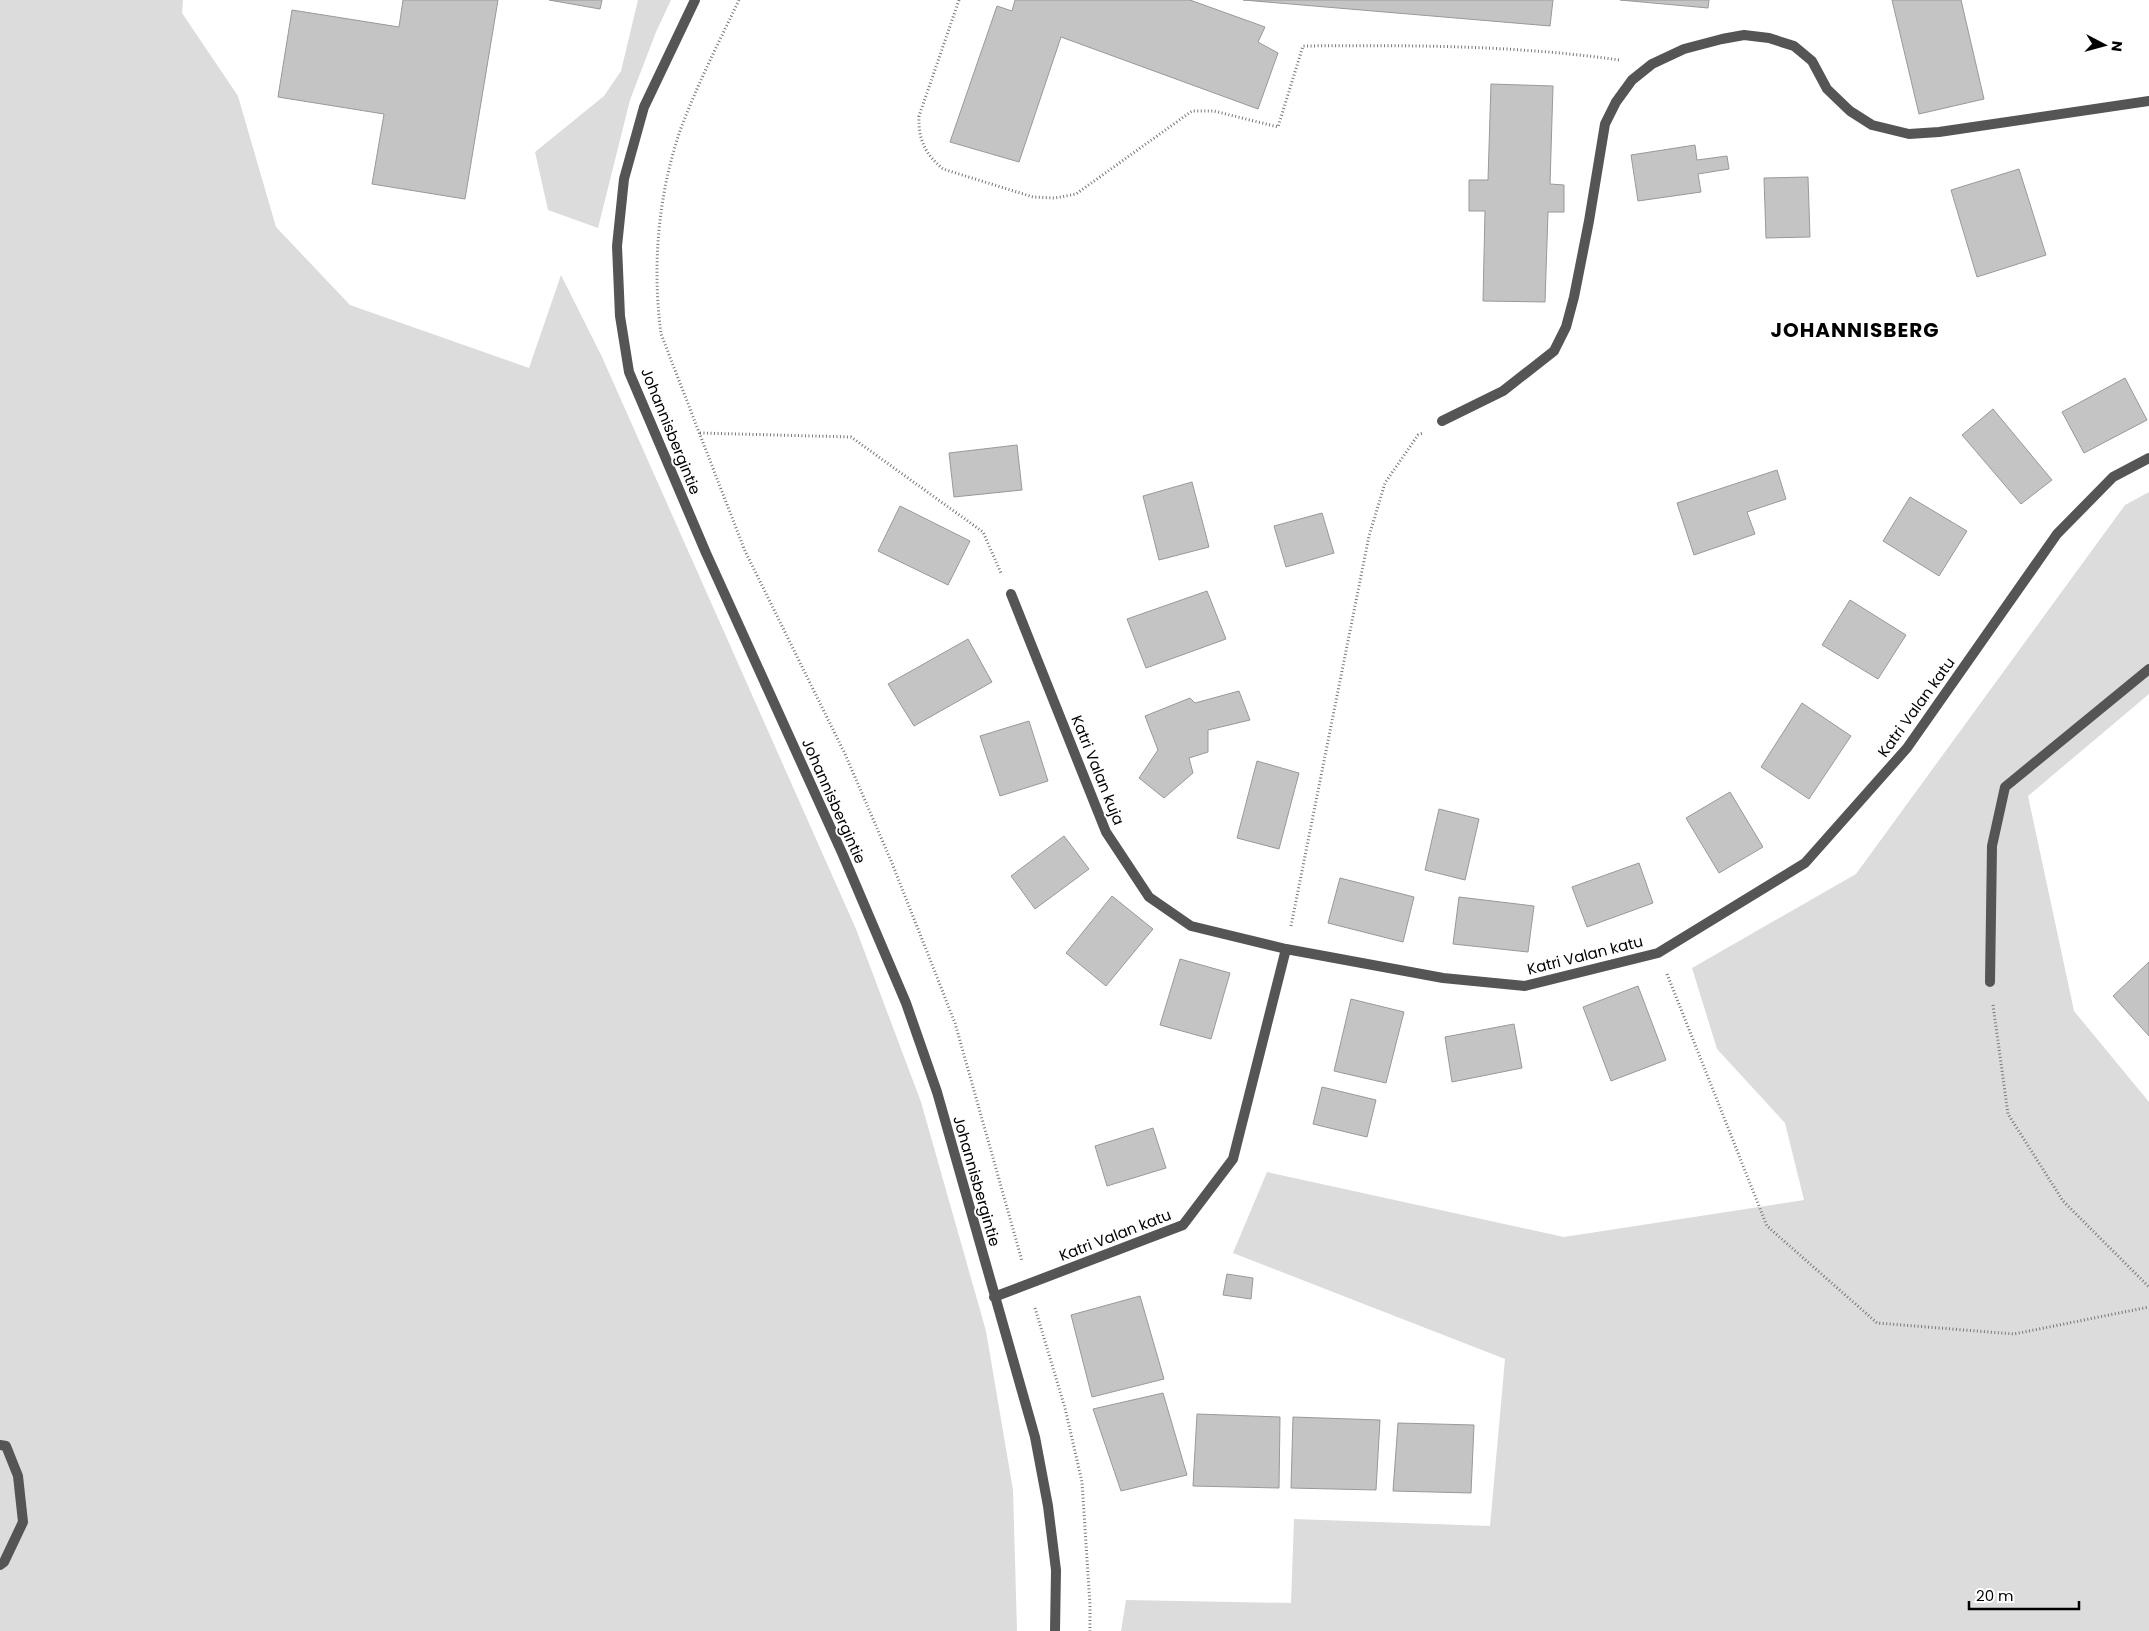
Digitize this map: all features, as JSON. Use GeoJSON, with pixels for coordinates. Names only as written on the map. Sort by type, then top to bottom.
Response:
{"type":"FeatureCollection","features":[{"type":"Feature","properties":{"kind":"street","name":"Johannisbergintie"},"geometry":{"type":"LineString","coordinates":[[695,0],[644,108],[624,178],[617,246],[620,316],[630,372],[706,554],[843,855],[906,1003],[937,1092],[1035,1437],[1048,1506],[1056,1570],[1055,1631]]}},
{"type":"Feature","properties":{"kind":"street"},"geometry":{"type":"LineString","coordinates":[[1442,422],[1503,391],[1554,351],[1566,327],[1574,297],[1605,124],[1616,102],[1632,80],[1652,64],[1684,49],[1744,35],[1769,38],[1794,46],[1812,61],[1827,89],[1850,112],[1872,125],[1909,134],[1939,132],[2149,101]]}},
{"type":"Feature","properties":{"kind":"street","name":"Katri Valan katu"},"geometry":{"type":"LineString","coordinates":[[994,1297],[1183,1225],[1233,1159],[1286,949],[1443,978],[1525,986],[1658,953],[1805,863],[1908,748],[2057,534],[2113,477],[2149,458]]}},
{"type":"Feature","properties":{"kind":"street","name":"Katri Valan kuja"},"geometry":{"type":"LineString","coordinates":[[1011,594],[1106,832],[1149,897],[1191,926],[1286,949]]}},
{"type":"Feature","properties":{"kind":"street"},"geometry":{"type":"LineString","coordinates":[[1990,982],[1992,846],[2005,787],[2149,669]]}},
{"type":"Feature","properties":{"kind":"street"},"geometry":{"type":"LineString","coordinates":[[0,1445],[6,1446],[18,1476],[23,1522],[4,1562],[0,1565]]}},
{"type":"Feature","properties":{"kind":"path"},"geometry":{"type":"LineString","coordinates":[[739,0],[681,129],[663,195],[656,261],[661,334],[745,551],[853,772],[892,863],[955,1023],[1028,1284],[1065,1408],[1082,1482],[1090,1631]]}},
{"type":"Feature","properties":{"kind":"path"},"geometry":{"type":"LineString","coordinates":[[959,0],[918,116],[918,131],[923,146],[932,160],[942,169],[1033,197],[1056,198],[1076,194],[1192,111],[1214,111],[1278,127],[1303,46],[1433,45],[1566,52],[1652,64]]}},
{"type":"Feature","properties":{"kind":"path"},"geometry":{"type":"LineString","coordinates":[[1286,949],[1369,536],[1385,483],[1418,436],[1442,422]]}},
{"type":"Feature","properties":{"kind":"path"},"geometry":{"type":"LineString","coordinates":[[700,433],[852,437],[983,532],[1011,594]]}},
{"type":"Feature","properties":{"kind":"path"},"geometry":{"type":"LineString","coordinates":[[1658,953],[1766,1226],[1877,1323],[2014,1334],[2149,1307]]}},
{"type":"Feature","properties":{"kind":"path"},"geometry":{"type":"LineString","coordinates":[[1990,982],[2008,1114],[2063,1201],[2149,1287]]}},
{"type":"Feature","properties":{"kind":"shaded area"},"geometry":{"type":"Polygon","coordinates":[[[0,0],[183,0],[182,13],[238,96],[276,227],[350,305],[529,368],[561,275],[602,357],[856,929],[921,1102],[986,1331],[1013,1490],[1017,1631],[0,1631],[0,0]]]}},
{"type":"Feature","properties":{"kind":"shaded area"},"geometry":{"type":"Polygon","coordinates":[[[638,0],[671,0],[656,32],[630,100],[598,228],[548,210],[535,152],[604,96],[621,71],[638,0]]]}},
{"type":"Feature","properties":{"kind":"shaded area"},"geometry":{"type":"Polygon","coordinates":[[[2149,492],[2149,694],[2028,796],[2074,1011],[2149,1102],[2149,1631],[1121,1631],[1126,1600],[1291,1603],[1294,1519],[1490,1526],[1505,1359],[1233,1253],[1267,1172],[1564,1237],[1804,1200],[1785,1123],[1717,1049],[1692,968],[1856,874],[2125,505],[2149,492]]]}},
{"type":"Feature","properties":{"kind":"building"},"geometry":{"type":"Polygon","coordinates":[[[403,0],[498,0],[465,199],[372,184],[384,114],[278,97],[292,10],[399,27],[403,0]]]}},
{"type":"Feature","properties":{"kind":"building"},"geometry":{"type":"Polygon","coordinates":[[[549,0],[602,0],[600,9],[549,0]]]}},
{"type":"Feature","properties":{"kind":"building"},"geometry":{"type":"Polygon","coordinates":[[[1015,0],[1190,0],[1265,27],[1258,42],[1278,53],[1258,109],[1061,37],[1019,162],[950,142],[997,6],[1012,11],[1015,0]]]}},
{"type":"Feature","properties":{"kind":"building"},"geometry":{"type":"Polygon","coordinates":[[[1243,0],[1553,0],[1550,26],[1243,0]]]}},
{"type":"Feature","properties":{"kind":"building"},"geometry":{"type":"Polygon","coordinates":[[[1620,0],[1709,0],[1708,8],[1620,0]]]}},
{"type":"Feature","properties":{"kind":"building"},"geometry":{"type":"Polygon","coordinates":[[[1892,0],[1961,0],[1984,99],[1919,114],[1892,0]]]}},
{"type":"Feature","properties":{"kind":"building"},"geometry":{"type":"Polygon","coordinates":[[[1491,84],[1553,86],[1550,184],[1564,185],[1564,212],[1548,212],[1545,302],[1483,301],[1485,211],[1469,211],[1469,180],[1488,180],[1491,84]]]}},
{"type":"Feature","properties":{"kind":"building"},"geometry":{"type":"Polygon","coordinates":[[[1695,145],[1697,160],[1727,156],[1729,169],[1698,174],[1701,192],[1638,201],[1631,155],[1695,145]]]}},
{"type":"Feature","properties":{"kind":"building"},"geometry":{"type":"Polygon","coordinates":[[[2019,169],[2046,255],[1977,277],[1951,190],[2019,169]]]}},
{"type":"Feature","properties":{"kind":"building"},"geometry":{"type":"Polygon","coordinates":[[[1808,177],[1810,237],[1766,238],[1764,178],[1808,177]]]}},
{"type":"Feature","properties":{"kind":"building"},"geometry":{"type":"Polygon","coordinates":[[[2125,378],[2147,420],[2084,453],[2062,412],[2125,378]]]}},
{"type":"Feature","properties":{"kind":"building"},"geometry":{"type":"Polygon","coordinates":[[[1993,409],[2052,480],[2021,504],[1962,435],[1993,409]]]}},
{"type":"Feature","properties":{"kind":"building"},"geometry":{"type":"Polygon","coordinates":[[[1017,445],[1022,490],[954,497],[949,453],[1017,445]]]}},
{"type":"Feature","properties":{"kind":"building"},"geometry":{"type":"Polygon","coordinates":[[[1777,470],[1786,499],[1747,512],[1755,534],[1694,555],[1677,503],[1777,470]]]}},
{"type":"Feature","properties":{"kind":"building"},"geometry":{"type":"Polygon","coordinates":[[[1192,482],[1209,547],[1159,560],[1143,496],[1192,482]]]}},
{"type":"Feature","properties":{"kind":"building"},"geometry":{"type":"Polygon","coordinates":[[[1910,497],[1967,531],[1939,576],[1883,541],[1910,497]]]}},
{"type":"Feature","properties":{"kind":"building"},"geometry":{"type":"Polygon","coordinates":[[[900,506],[970,541],[948,585],[878,551],[900,506]]]}},
{"type":"Feature","properties":{"kind":"building"},"geometry":{"type":"Polygon","coordinates":[[[1322,513],[1334,553],[1286,567],[1274,526],[1322,513]]]}},
{"type":"Feature","properties":{"kind":"building"},"geometry":{"type":"Polygon","coordinates":[[[1207,591],[1226,639],[1146,668],[1127,619],[1207,591]]]}},
{"type":"Feature","properties":{"kind":"building"},"geometry":{"type":"Polygon","coordinates":[[[1850,600],[1906,635],[1878,679],[1822,645],[1850,600]]]}},
{"type":"Feature","properties":{"kind":"building"},"geometry":{"type":"Polygon","coordinates":[[[968,639],[992,682],[914,726],[888,684],[968,639]]]}},
{"type":"Feature","properties":{"kind":"building"},"geometry":{"type":"Polygon","coordinates":[[[1239,691],[1250,720],[1208,730],[1208,752],[1189,758],[1193,773],[1164,798],[1139,778],[1158,750],[1145,716],[1190,698],[1195,703],[1239,691]]]}},
{"type":"Feature","properties":{"kind":"building"},"geometry":{"type":"Polygon","coordinates":[[[1802,703],[1851,736],[1809,799],[1761,767],[1802,703]]]}},
{"type":"Feature","properties":{"kind":"building"},"geometry":{"type":"Polygon","coordinates":[[[1029,721],[1048,781],[1000,796],[980,736],[1029,721]]]}},
{"type":"Feature","properties":{"kind":"building"},"geometry":{"type":"Polygon","coordinates":[[[1257,761],[1299,773],[1279,849],[1237,838],[1257,761]]]}},
{"type":"Feature","properties":{"kind":"building"},"geometry":{"type":"Polygon","coordinates":[[[1730,792],[1763,847],[1719,873],[1686,818],[1730,792]]]}},
{"type":"Feature","properties":{"kind":"building"},"geometry":{"type":"Polygon","coordinates":[[[1439,809],[1479,819],[1465,880],[1425,870],[1439,809]]]}},
{"type":"Feature","properties":{"kind":"building"},"geometry":{"type":"Polygon","coordinates":[[[1064,836],[1089,869],[1035,909],[1011,876],[1064,836]]]}},
{"type":"Feature","properties":{"kind":"building"},"geometry":{"type":"Polygon","coordinates":[[[1639,863],[1653,903],[1587,927],[1572,887],[1639,863]]]}},
{"type":"Feature","properties":{"kind":"building"},"geometry":{"type":"Polygon","coordinates":[[[1340,878],[1414,897],[1403,942],[1328,923],[1340,878]]]}},
{"type":"Feature","properties":{"kind":"building"},"geometry":{"type":"Polygon","coordinates":[[[1112,896],[1153,929],[1106,986],[1066,953],[1112,896]]]}},
{"type":"Feature","properties":{"kind":"building"},"geometry":{"type":"Polygon","coordinates":[[[1459,897],[1534,906],[1528,952],[1453,944],[1459,897]]]}},
{"type":"Feature","properties":{"kind":"building"},"geometry":{"type":"Polygon","coordinates":[[[1180,959],[1230,973],[1211,1039],[1160,1025],[1180,959]]]}},
{"type":"Feature","properties":{"kind":"building"},"geometry":{"type":"Polygon","coordinates":[[[2149,962],[2149,1036],[2113,996],[2149,962]]]}},
{"type":"Feature","properties":{"kind":"building"},"geometry":{"type":"Polygon","coordinates":[[[1638,986],[1666,1060],[1611,1081],[1583,1007],[1638,986]]]}},
{"type":"Feature","properties":{"kind":"building"},"geometry":{"type":"Polygon","coordinates":[[[1351,999],[1404,1012],[1386,1083],[1334,1071],[1351,999]]]}},
{"type":"Feature","properties":{"kind":"building"},"geometry":{"type":"Polygon","coordinates":[[[1514,1024],[1522,1068],[1452,1082],[1445,1037],[1514,1024]]]}},
{"type":"Feature","properties":{"kind":"building"},"geometry":{"type":"Polygon","coordinates":[[[1322,1087],[1376,1100],[1367,1137],[1313,1124],[1322,1087]]]}},
{"type":"Feature","properties":{"kind":"building"},"geometry":{"type":"Polygon","coordinates":[[[1153,1128],[1166,1168],[1107,1186],[1095,1146],[1153,1128]]]}},
{"type":"Feature","properties":{"kind":"building"},"geometry":{"type":"Polygon","coordinates":[[[1227,1274],[1253,1278],[1251,1299],[1223,1295],[1227,1274]]]}},
{"type":"Feature","properties":{"kind":"building"},"geometry":{"type":"Polygon","coordinates":[[[1140,1296],[1164,1379],[1092,1397],[1071,1315],[1140,1296]]]}},
{"type":"Feature","properties":{"kind":"building"},"geometry":{"type":"Polygon","coordinates":[[[1163,1393],[1187,1475],[1121,1491],[1093,1409],[1163,1393]]]}},
{"type":"Feature","properties":{"kind":"building"},"geometry":{"type":"Polygon","coordinates":[[[1197,1414],[1280,1417],[1279,1488],[1193,1486],[1197,1414]]]}},
{"type":"Feature","properties":{"kind":"building"},"geometry":{"type":"Polygon","coordinates":[[[1293,1417],[1380,1420],[1376,1490],[1291,1488],[1293,1417]]]}},
{"type":"Feature","properties":{"kind":"building"},"geometry":{"type":"Polygon","coordinates":[[[1398,1423],[1474,1425],[1471,1493],[1393,1491],[1398,1423]]]}},
{"type":"Feature","properties":{"kind":"district","name":"JOHANNISBERG"},"geometry":{"type":"Point","coordinates":[1855,330]}}]}
